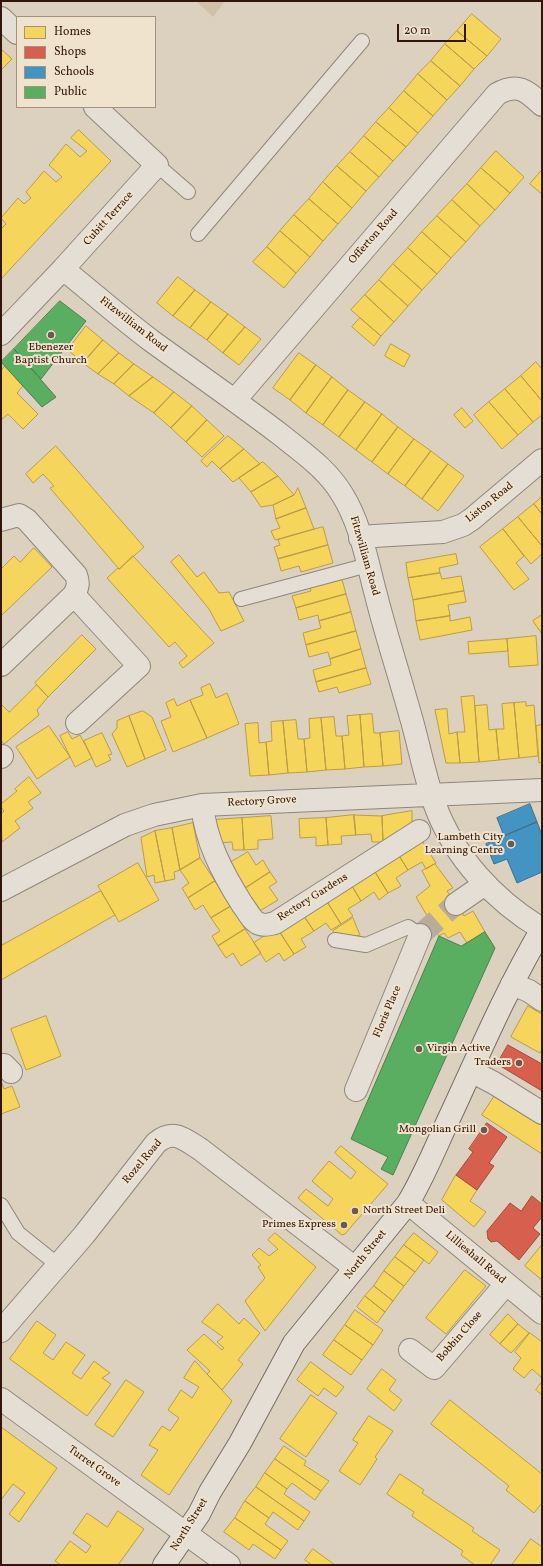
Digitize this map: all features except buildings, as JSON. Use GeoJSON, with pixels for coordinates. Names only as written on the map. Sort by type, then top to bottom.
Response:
{"type":"FeatureCollection","features":[{"type":"Feature","properties":{"kind":"street"},"geometry":{"type":"LineString","coordinates":[[1,18],[16,32]]}},
{"type":"Feature","properties":{"kind":"street","name":"Offerton Road"},"geometry":{"type":"LineString","coordinates":[[235,400],[497,94],[512,88],[521,89],[542,105]]}},
{"type":"Feature","properties":{"kind":"street"},"geometry":{"type":"LineString","coordinates":[[97,108],[157,165]]}},
{"type":"Feature","properties":{"kind":"street","name":"Cubitt Terrace"},"geometry":{"type":"LineString","coordinates":[[1,334],[63,269],[157,165]]}},
{"type":"Feature","properties":{"kind":"street","name":"Fitzwilliam Road"},"geometry":{"type":"LineString","coordinates":[[63,269],[152,341],[235,400],[316,463],[334,482],[348,503],[360,538],[436,806],[451,838],[473,871],[485,884],[515,910],[542,929]]}},
{"type":"Feature","properties":{"kind":"street","name":"Liston Road"},"geometry":{"type":"LineString","coordinates":[[360,538],[444,532],[453,530],[472,519],[542,460]]}},
{"type":"Feature","properties":{"kind":"street"},"geometry":{"type":"LineString","coordinates":[[1,520],[19,515],[27,520],[76,575],[78,582],[78,588],[74,595],[1,665]]}},
{"type":"Feature","properties":{"kind":"street"},"geometry":{"type":"LineString","coordinates":[[74,595],[139,666],[77,723]]}},
{"type":"Feature","properties":{"kind":"street","name":"Rectory Grove"},"geometry":{"type":"LineString","coordinates":[[1,890],[124,825],[162,813],[202,804],[542,790]]}},
{"type":"Feature","properties":{"kind":"street","name":"Rectory Gardens"},"geometry":{"type":"LineString","coordinates":[[202,804],[207,833],[214,854],[224,875],[250,916],[259,924],[265,926],[275,923],[419,831]]}},
{"type":"Feature","properties":{"kind":"street"},"geometry":{"type":"LineString","coordinates":[[456,904],[485,884]]}},
{"type":"Feature","properties":{"kind":"street","name":"North Street"},"geometry":{"type":"LineString","coordinates":[[164,1565],[186,1534],[240,1443],[294,1343],[408,1203],[419,1184],[512,984],[542,929]]}},
{"type":"Feature","properties":{"kind":"street","name":"Floris Place"},"geometry":{"type":"LineString","coordinates":[[356,1090],[420,935]]}},
{"type":"Feature","properties":{"kind":"street"},"geometry":{"type":"LineString","coordinates":[[512,984],[529,991],[542,1000]]}},
{"type":"Feature","properties":{"kind":"street"},"geometry":{"type":"LineString","coordinates":[[471,1071],[494,1083],[542,1113]]}},
{"type":"Feature","properties":{"kind":"street","name":"Rozel Road"},"geometry":{"type":"LineString","coordinates":[[1,1331],[84,1235],[156,1143],[162,1138],[171,1135],[183,1138],[200,1149],[355,1268]]}},
{"type":"Feature","properties":{"kind":"street","name":"Lillieshall Road"},"geometry":{"type":"LineString","coordinates":[[408,1203],[542,1312]]}},
{"type":"Feature","properties":{"kind":"street","name":"Bobbin Close"},"geometry":{"type":"LineString","coordinates":[[410,1350],[434,1368],[506,1284]]}},
{"type":"Feature","properties":{"kind":"street","name":"Turret Grove"},"geometry":{"type":"LineString","coordinates":[[1,1399],[229,1565]]}},
{"type":"Feature","properties":{"kind":"lane"},"geometry":{"type":"LineString","coordinates":[[198,234],[210,212],[362,41]]}},
{"type":"Feature","properties":{"kind":"lane"},"geometry":{"type":"LineString","coordinates":[[157,165],[188,192]]}},
{"type":"Feature","properties":{"kind":"lane"},"geometry":{"type":"LineString","coordinates":[[241,599],[368,565]]}},
{"type":"Feature","properties":{"kind":"lane"},"geometry":{"type":"LineString","coordinates":[[335,940],[366,944],[408,927],[420,935]]}},
{"type":"Feature","properties":{"kind":"lane"},"geometry":{"type":"LineString","coordinates":[[1,1205],[18,1233],[58,1266]]}},
{"type":"Feature","properties":{"kind":"shaded area"},"geometry":{"type":"Polygon","coordinates":[[[196,1],[225,1],[213,17],[196,1]]]}},
{"type":"Feature","properties":{"kind":"tunnel"},"geometry":{"type":"LineString","coordinates":[[420,935],[456,904]]}},
{"type":"Feature","properties":{"kind":"place","name":"Ebenezer Baptist Church"},"geometry":{"type":"Point","coordinates":[51,335]}},
{"type":"Feature","properties":{"kind":"place","name":"Lambeth City Learning Centre"},"geometry":{"type":"Point","coordinates":[511,844]}},
{"type":"Feature","properties":{"kind":"place","name":"Virgin Active"},"geometry":{"type":"Point","coordinates":[419,1049]}},
{"type":"Feature","properties":{"kind":"place","name":"Traders"},"geometry":{"type":"Point","coordinates":[519,1063]}},
{"type":"Feature","properties":{"kind":"place","name":"Mongolian Grill"},"geometry":{"type":"Point","coordinates":[484,1130]}},
{"type":"Feature","properties":{"kind":"place","name":"North Street Deli"},"geometry":{"type":"Point","coordinates":[355,1211]}},
{"type":"Feature","properties":{"kind":"place","name":"Primes Express"},"geometry":{"type":"Point","coordinates":[344,1225]}}]}
